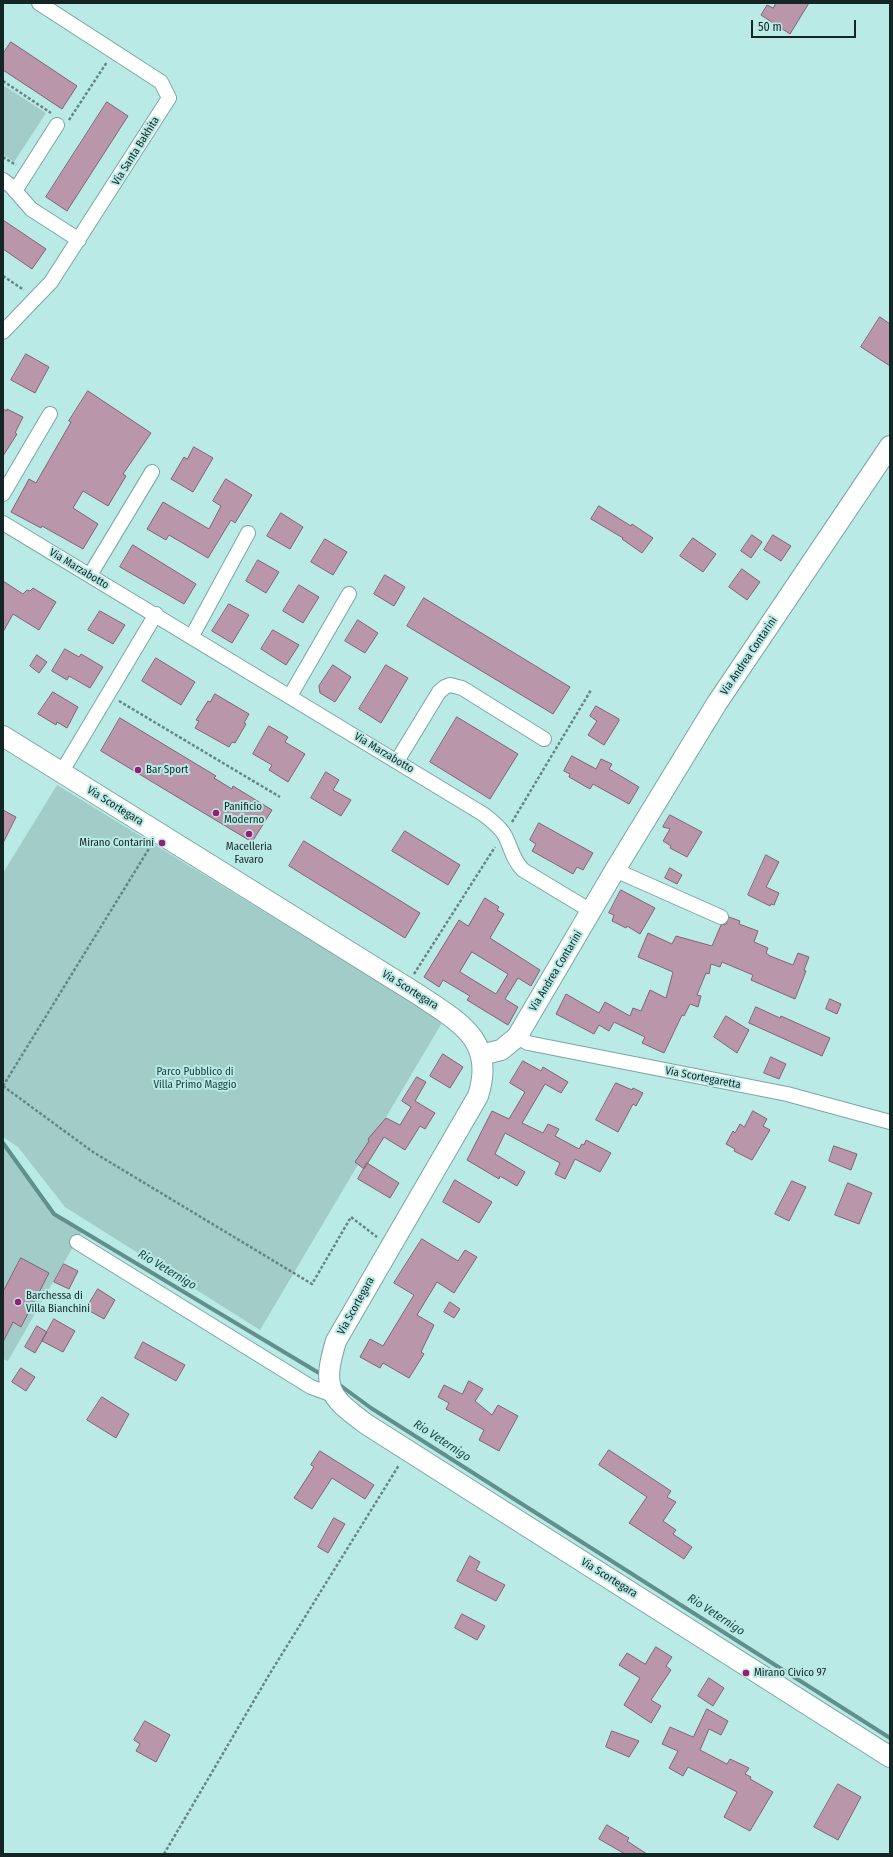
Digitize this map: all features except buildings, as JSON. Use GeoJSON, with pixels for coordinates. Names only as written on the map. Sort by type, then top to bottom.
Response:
{"type":"FeatureCollection","features":[{"type":"Feature","properties":{"kind":"street","name":"Via Santa Bakhita"},"geometry":{"type":"LineString","coordinates":[[3,332],[51,282],[80,240],[169,98],[161,82],[39,3]]}},
{"type":"Feature","properties":{"kind":"street"},"geometry":{"type":"LineString","coordinates":[[15,191],[59,121]]}},
{"type":"Feature","properties":{"kind":"street"},"geometry":{"type":"LineString","coordinates":[[3,180],[31,209],[80,240]]}},
{"type":"Feature","properties":{"kind":"street"},"geometry":{"type":"LineString","coordinates":[[3,494],[50,414]]}},
{"type":"Feature","properties":{"kind":"street","name":"Via Andrea Contarini"},"geometry":{"type":"LineString","coordinates":[[481,1055],[501,1050],[517,1037],[615,870],[717,703],[890,446]]}},
{"type":"Feature","properties":{"kind":"street"},"geometry":{"type":"LineString","coordinates":[[90,575],[152,472]]}},
{"type":"Feature","properties":{"kind":"street","name":"Via Marzabotto"},"geometry":{"type":"LineString","coordinates":[[3,523],[156,614],[492,820],[504,834],[514,860],[522,870],[591,911]]}},
{"type":"Feature","properties":{"kind":"street"},"geometry":{"type":"LineString","coordinates":[[192,636],[248,533]]}},
{"type":"Feature","properties":{"kind":"street"},"geometry":{"type":"LineString","coordinates":[[290,696],[349,594]]}},
{"type":"Feature","properties":{"kind":"street"},"geometry":{"type":"LineString","coordinates":[[61,772],[156,614]]}},
{"type":"Feature","properties":{"kind":"street"},"geometry":{"type":"LineString","coordinates":[[397,761],[436,697],[445,687],[450,684],[462,688],[544,739]]}},
{"type":"Feature","properties":{"kind":"street","name":"Via Scortegara"},"geometry":{"type":"LineString","coordinates":[[3,736],[461,1023],[476,1043],[481,1055],[483,1076],[478,1096],[336,1341],[331,1383],[339,1403],[360,1420],[408,1451],[890,1757]]}},
{"type":"Feature","properties":{"kind":"street"},"geometry":{"type":"LineString","coordinates":[[615,870],[721,918]]}},
{"type":"Feature","properties":{"kind":"street","name":"Via Scortegaretta"},"geometry":{"type":"LineString","coordinates":[[517,1037],[528,1043],[787,1094],[890,1122]]}},
{"type":"Feature","properties":{"kind":"street","name":"Via Scortegara"},"geometry":{"type":"LineString","coordinates":[[77,1242],[311,1387],[331,1383]]}},
{"type":"Feature","properties":{"kind":"path"},"geometry":{"type":"LineString","coordinates":[[3,81],[59,121],[109,59]]}},
{"type":"Feature","properties":{"kind":"path"},"geometry":{"type":"LineString","coordinates":[[3,157],[22,169]]}},
{"type":"Feature","properties":{"kind":"path"},"geometry":{"type":"LineString","coordinates":[[3,276],[28,293]]}},
{"type":"Feature","properties":{"kind":"path"},"geometry":{"type":"LineString","coordinates":[[512,823],[591,690]]}},
{"type":"Feature","properties":{"kind":"path"},"geometry":{"type":"LineString","coordinates":[[108,694],[280,797]]}},
{"type":"Feature","properties":{"kind":"path"},"geometry":{"type":"LineString","coordinates":[[159,833],[3,1086],[93,1152],[312,1284],[351,1217],[390,1246]]}},
{"type":"Feature","properties":{"kind":"path"},"geometry":{"type":"LineString","coordinates":[[413,976],[498,843]]}},
{"type":"Feature","properties":{"kind":"path"},"geometry":{"type":"LineString","coordinates":[[164,1854],[269,1675],[408,1451]]}},
{"type":"Feature","properties":{"kind":"green space"},"geometry":{"type":"Polygon","coordinates":[[[3,85],[46,113],[14,162],[3,154],[3,85]]]}},
{"type":"Feature","properties":{"kind":"green space","name":"Parco Pubblico di Villa Primo Maggio"},"geometry":{"type":"Polygon","coordinates":[[[57,785],[443,1021],[260,1330],[65,1207],[18,1147],[3,1137],[3,873],[57,785]]]}},
{"type":"Feature","properties":{"kind":"green space"},"geometry":{"type":"Polygon","coordinates":[[[3,1143],[54,1214],[82,1231],[8,1361],[3,1359],[3,1143]]]}},
{"type":"Feature","properties":{"kind":"waterway","name":"Rio Veternigo"},"geometry":{"type":"LineString","coordinates":[[3,1143],[54,1214],[324,1376]]}},
{"type":"Feature","properties":{"kind":"waterway","name":"Rio Veternigo"},"geometry":{"type":"LineString","coordinates":[[337,1383],[371,1408],[890,1738]]}},
{"type":"Feature","properties":{"kind":"place","name":"Bar Sport"},"geometry":{"type":"Point","coordinates":[138,770]}},
{"type":"Feature","properties":{"kind":"place","name":"Panificio Moderno"},"geometry":{"type":"Point","coordinates":[216,813]}},
{"type":"Feature","properties":{"kind":"place","name":"Macelleria Favaro"},"geometry":{"type":"Point","coordinates":[249,834]}},
{"type":"Feature","properties":{"kind":"place","name":"Mirano Contarini"},"geometry":{"type":"Point","coordinates":[162,843]}},
{"type":"Feature","properties":{"kind":"place","name":"Barchessa di Villa Bianchini"},"geometry":{"type":"Point","coordinates":[18,1302]}},
{"type":"Feature","properties":{"kind":"place","name":"Mirano Civico 97"},"geometry":{"type":"Point","coordinates":[746,1673]}}]}
